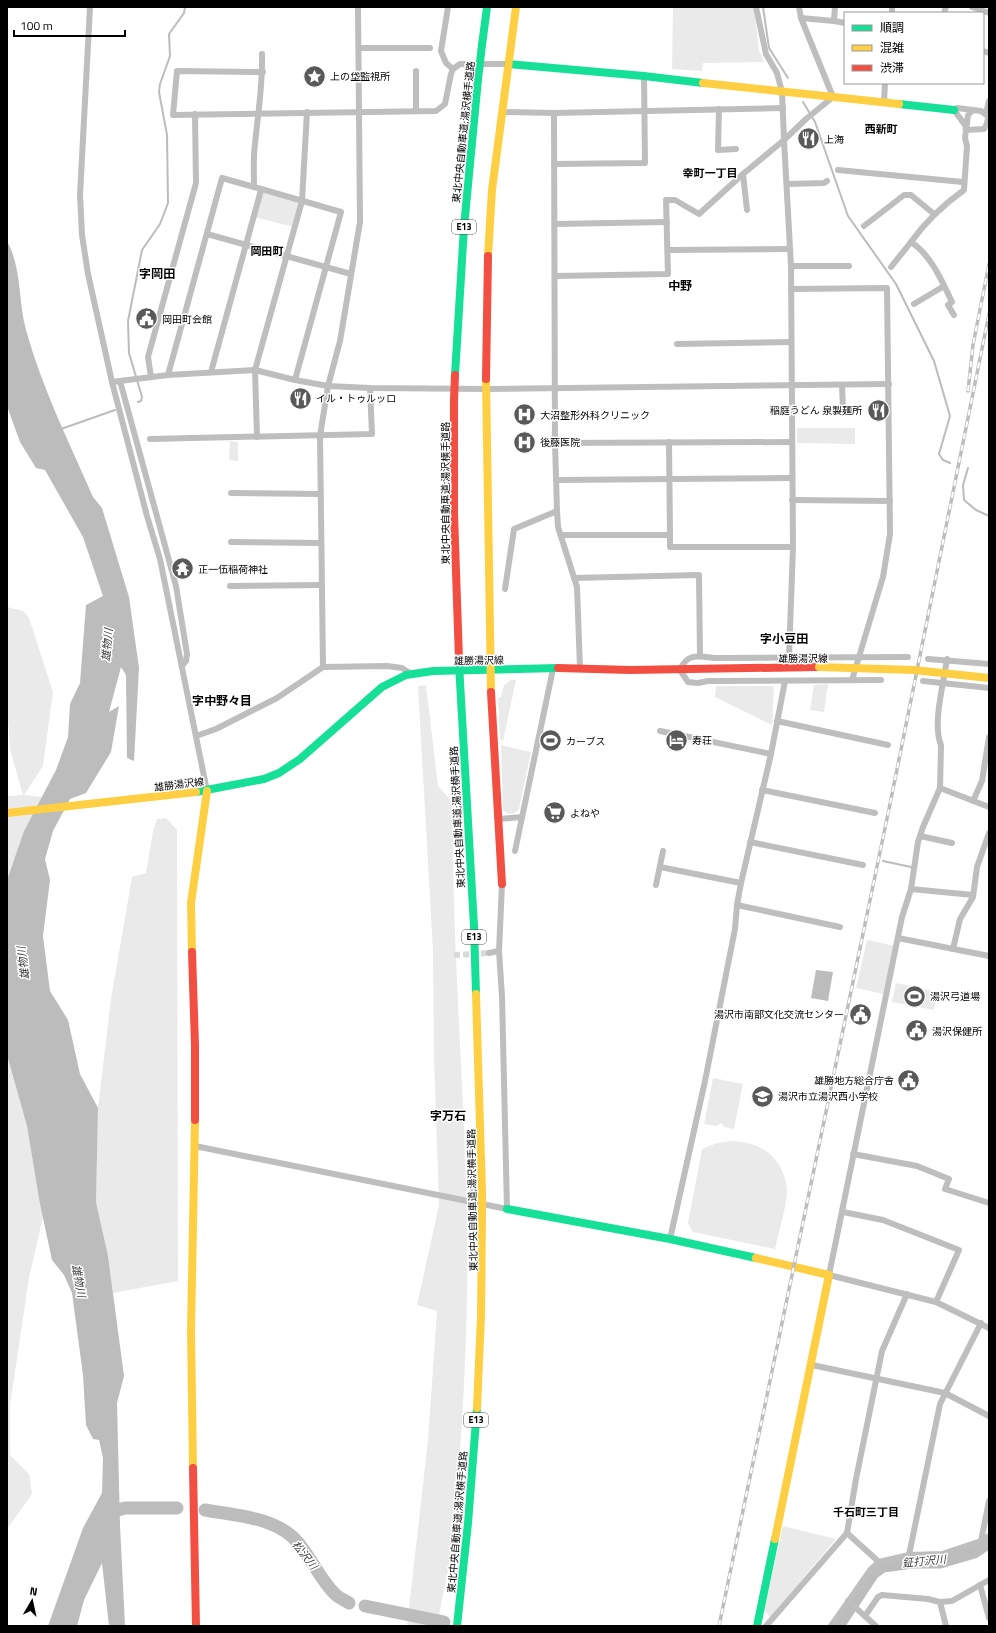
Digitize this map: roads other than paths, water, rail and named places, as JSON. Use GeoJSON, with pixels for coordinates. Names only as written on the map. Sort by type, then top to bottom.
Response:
{"type":"FeatureCollection","features":[{"type":"Feature","properties":{"kind":"main road","name":"東北中央自動車道;湯沢横手道路"},"geometry":{"type":"LineString","coordinates":[[457,1626],[470,1498],[482,1321],[482,1192],[474,926],[459,660],[454,513],[454,401],[468,168],[487,7]]}},
{"type":"Feature","properties":{"kind":"main road"},"geometry":{"type":"LineString","coordinates":[[502,884],[490,670],[486,389],[488,244],[492,190],[516,7]]}},
{"type":"Feature","properties":{"kind":"main road"},"geometry":{"type":"LineString","coordinates":[[508,64],[644,76],[954,110]]}},
{"type":"Feature","properties":{"kind":"main road","name":"雄勝湯沢線"},"geometry":{"type":"LineString","coordinates":[[7,813],[207,791],[264,780],[279,773],[300,758],[377,691],[397,678],[410,673],[580,668],[680,670],[819,667],[914,670],[989,678]]}},
{"type":"Feature","properties":{"kind":"main road"},"geometry":{"type":"LineString","coordinates":[[196,1626],[191,1338],[195,1146],[191,904],[192,881],[207,791]]}},
{"type":"Feature","properties":{"kind":"main road"},"geometry":{"type":"LineString","coordinates":[[507,1209],[670,1239],[829,1275],[812,1364],[757,1626]]}},
{"type":"Feature","properties":{"kind":"street"},"geometry":{"type":"LineString","coordinates":[[90,7],[80,195],[82,235],[88,274],[112,382],[147,516],[160,559],[207,791]]}},
{"type":"Feature","properties":{"kind":"street"},"geometry":{"type":"LineString","coordinates":[[323,667],[320,543],[320,436],[328,386],[340,341],[360,222],[358,7]]}},
{"type":"Feature","properties":{"kind":"street"},"geometry":{"type":"LineString","coordinates":[[448,7],[441,51],[446,63],[453,69]]}},
{"type":"Feature","properties":{"kind":"street"},"geometry":{"type":"LineString","coordinates":[[756,7],[766,54],[777,72],[782,92],[787,184],[791,266],[793,547],[789,657]]}},
{"type":"Feature","properties":{"kind":"street"},"geometry":{"type":"LineString","coordinates":[[555,276],[668,274],[666,200],[675,200],[699,214],[833,97],[800,18],[799,7]]}},
{"type":"Feature","properties":{"kind":"street"},"geometry":{"type":"LineString","coordinates":[[834,21],[835,7]]}},
{"type":"Feature","properties":{"kind":"street"},"geometry":{"type":"LineString","coordinates":[[972,7],[989,13]]}},
{"type":"Feature","properties":{"kind":"street"},"geometry":{"type":"LineString","coordinates":[[800,18],[844,23]]}},
{"type":"Feature","properties":{"kind":"street"},"geometry":{"type":"LineString","coordinates":[[359,48],[430,48]]}},
{"type":"Feature","properties":{"kind":"street"},"geometry":{"type":"LineString","coordinates":[[254,187],[254,145],[260,113],[262,54]]}},
{"type":"Feature","properties":{"kind":"street"},"geometry":{"type":"LineString","coordinates":[[262,72],[177,71],[173,115],[436,111],[445,104],[450,74],[453,69],[460,64],[508,64]]}},
{"type":"Feature","properties":{"kind":"street"},"geometry":{"type":"LineString","coordinates":[[416,71],[416,111]]}},
{"type":"Feature","properties":{"kind":"street"},"geometry":{"type":"LineString","coordinates":[[554,164],[646,163],[644,76]]}},
{"type":"Feature","properties":{"kind":"street"},"geometry":{"type":"LineString","coordinates":[[884,102],[885,84]]}},
{"type":"Feature","properties":{"kind":"street"},"geometry":{"type":"LineString","coordinates":[[966,130],[984,129],[988,118],[986,114],[989,101]]}},
{"type":"Feature","properties":{"kind":"street"},"geometry":{"type":"LineString","coordinates":[[502,112],[554,113],[783,108]]}},
{"type":"Feature","properties":{"kind":"street"},"geometry":{"type":"LineString","coordinates":[[966,130],[954,110],[957,108],[981,111],[986,114]]}},
{"type":"Feature","properties":{"kind":"street"},"geometry":{"type":"LineString","coordinates":[[719,109],[718,150],[736,149]]}},
{"type":"Feature","properties":{"kind":"street"},"geometry":{"type":"LineString","coordinates":[[891,267],[926,222],[949,201],[964,190],[963,182],[967,146],[965,138],[968,115],[973,110]]}},
{"type":"Feature","properties":{"kind":"street"},"geometry":{"type":"LineString","coordinates":[[257,437],[255,370],[302,201],[306,112]]}},
{"type":"Feature","properties":{"kind":"street"},"geometry":{"type":"LineString","coordinates":[[554,113],[555,443],[557,511],[558,527],[577,587],[580,668]]}},
{"type":"Feature","properties":{"kind":"street"},"geometry":{"type":"LineString","coordinates":[[151,377],[148,357],[196,183],[195,114]]}},
{"type":"Feature","properties":{"kind":"street"},"geometry":{"type":"LineString","coordinates":[[838,170],[963,182]]}},
{"type":"Feature","properties":{"kind":"street"},"geometry":{"type":"LineString","coordinates":[[744,174],[747,210]]}},
{"type":"Feature","properties":{"kind":"street"},"geometry":{"type":"LineString","coordinates":[[168,375],[222,178],[341,212],[295,380]]}},
{"type":"Feature","properties":{"kind":"street"},"geometry":{"type":"LineString","coordinates":[[787,184],[824,183],[827,181]]}},
{"type":"Feature","properties":{"kind":"street"},"geometry":{"type":"LineString","coordinates":[[211,372],[261,190]]}},
{"type":"Feature","properties":{"kind":"street"},"geometry":{"type":"LineString","coordinates":[[864,226],[904,195],[911,196],[934,214]]}},
{"type":"Feature","properties":{"kind":"street"},"geometry":{"type":"LineString","coordinates":[[555,224],[666,222]]}},
{"type":"Feature","properties":{"kind":"street"},"geometry":{"type":"LineString","coordinates":[[207,234],[351,274]]}},
{"type":"Feature","properties":{"kind":"street"},"geometry":{"type":"LineString","coordinates":[[911,242],[921,248],[944,286],[952,302],[948,305],[954,315]]}},
{"type":"Feature","properties":{"kind":"street"},"geometry":{"type":"LineString","coordinates":[[668,250],[790,249]]}},
{"type":"Feature","properties":{"kind":"street"},"geometry":{"type":"LineString","coordinates":[[791,266],[849,266]]}},
{"type":"Feature","properties":{"kind":"street"},"geometry":{"type":"LineString","coordinates":[[914,304],[944,286]]}},
{"type":"Feature","properties":{"kind":"street"},"geometry":{"type":"LineString","coordinates":[[791,289],[887,288],[890,534],[883,577],[852,680]]}},
{"type":"Feature","properties":{"kind":"street"},"geometry":{"type":"LineString","coordinates":[[677,344],[791,342]]}},
{"type":"Feature","properties":{"kind":"street"},"geometry":{"type":"LineString","coordinates":[[112,382],[131,378],[255,370],[295,380],[328,386],[370,388],[486,389],[888,384]]}},
{"type":"Feature","properties":{"kind":"street"},"geometry":{"type":"LineString","coordinates":[[120,381],[176,586],[187,654],[186,661],[182,666]]}},
{"type":"Feature","properties":{"kind":"street"},"geometry":{"type":"LineString","coordinates":[[842,385],[842,409]]}},
{"type":"Feature","properties":{"kind":"street"},"geometry":{"type":"LineString","coordinates":[[150,439],[372,434],[370,388]]}},
{"type":"Feature","properties":{"kind":"street"},"geometry":{"type":"LineString","coordinates":[[670,442],[670,547],[793,547]]}},
{"type":"Feature","properties":{"kind":"street"},"geometry":{"type":"LineString","coordinates":[[555,443],[792,442]]}},
{"type":"Feature","properties":{"kind":"street"},"geometry":{"type":"LineString","coordinates":[[556,480],[792,478]]}},
{"type":"Feature","properties":{"kind":"street"},"geometry":{"type":"LineString","coordinates":[[230,493],[320,494]]}},
{"type":"Feature","properties":{"kind":"street"},"geometry":{"type":"LineString","coordinates":[[792,500],[890,501]]}},
{"type":"Feature","properties":{"kind":"street"},"geometry":{"type":"LineString","coordinates":[[504,589],[514,528],[557,511]]}},
{"type":"Feature","properties":{"kind":"street"},"geometry":{"type":"LineString","coordinates":[[561,535],[670,535]]}},
{"type":"Feature","properties":{"kind":"street"},"geometry":{"type":"LineString","coordinates":[[231,542],[320,543]]}},
{"type":"Feature","properties":{"kind":"street"},"geometry":{"type":"LineString","coordinates":[[574,578],[698,575],[700,656]]}},
{"type":"Feature","properties":{"kind":"street"},"geometry":{"type":"LineString","coordinates":[[230,586],[321,585]]}},
{"type":"Feature","properties":{"kind":"street"},"geometry":{"type":"LineString","coordinates":[[881,680],[708,681],[698,683],[688,682],[680,670],[688,658],[700,656],[714,658],[908,657]]}},
{"type":"Feature","properties":{"kind":"street"},"geometry":{"type":"LineString","coordinates":[[928,658],[989,664]]}},
{"type":"Feature","properties":{"kind":"street"},"geometry":{"type":"LineString","coordinates":[[947,659],[937,722],[941,745],[940,788],[920,836],[911,889],[898,938],[829,1275],[936,1302],[989,1328]]}},
{"type":"Feature","properties":{"kind":"street"},"geometry":{"type":"LineString","coordinates":[[196,736],[216,729],[277,698],[323,667],[387,666],[402,668],[410,673]]}},
{"type":"Feature","properties":{"kind":"street"},"geometry":{"type":"LineString","coordinates":[[515,850],[552,669]]}},
{"type":"Feature","properties":{"kind":"street"},"geometry":{"type":"LineString","coordinates":[[670,1239],[705,1081],[735,929],[741,883],[771,754],[785,681]]}},
{"type":"Feature","properties":{"kind":"street"},"geometry":{"type":"LineString","coordinates":[[923,681],[989,688]]}},
{"type":"Feature","properties":{"kind":"street"},"geometry":{"type":"LineString","coordinates":[[777,721],[888,745]]}},
{"type":"Feature","properties":{"kind":"street"},"geometry":{"type":"LineString","coordinates":[[660,731],[771,754]]}},
{"type":"Feature","properties":{"kind":"street"},"geometry":{"type":"LineString","coordinates":[[973,801],[982,781],[987,759],[989,737]]}},
{"type":"Feature","properties":{"kind":"street"},"geometry":{"type":"LineString","coordinates":[[940,788],[989,807]]}},
{"type":"Feature","properties":{"kind":"street"},"geometry":{"type":"LineString","coordinates":[[762,790],[875,813]]}},
{"type":"Feature","properties":{"kind":"street"},"geometry":{"type":"LineString","coordinates":[[498,820],[522,817]]}},
{"type":"Feature","properties":{"kind":"street"},"geometry":{"type":"LineString","coordinates":[[953,949],[960,919],[973,895],[977,867],[989,833]]}},
{"type":"Feature","properties":{"kind":"street"},"geometry":{"type":"LineString","coordinates":[[920,836],[952,843]]}},
{"type":"Feature","properties":{"kind":"street"},"geometry":{"type":"LineString","coordinates":[[750,842],[863,865]]}},
{"type":"Feature","properties":{"kind":"street"},"geometry":{"type":"LineString","coordinates":[[656,885],[663,851]]}},
{"type":"Feature","properties":{"kind":"street"},"geometry":{"type":"LineString","coordinates":[[660,867],[741,883]]}},
{"type":"Feature","properties":{"kind":"street"},"geometry":{"type":"LineString","coordinates":[[195,1146],[507,1209],[500,952],[502,884]]}},
{"type":"Feature","properties":{"kind":"street"},"geometry":{"type":"LineString","coordinates":[[911,889],[973,895]]}},
{"type":"Feature","properties":{"kind":"street"},"geometry":{"type":"LineString","coordinates":[[737,905],[840,926]]}},
{"type":"Feature","properties":{"kind":"street"},"geometry":{"type":"LineString","coordinates":[[898,938],[989,956]]}},
{"type":"Feature","properties":{"kind":"street"},"geometry":{"type":"LineString","coordinates":[[489,953],[500,952]]}},
{"type":"Feature","properties":{"kind":"street"},"geometry":{"type":"LineString","coordinates":[[854,1154],[917,1166],[949,1179],[945,1189],[989,1204]]}},
{"type":"Feature","properties":{"kind":"street"},"geometry":{"type":"LineString","coordinates":[[843,1212],[883,1220],[959,1250],[936,1302]]}},
{"type":"Feature","properties":{"kind":"street"},"geometry":{"type":"LineString","coordinates":[[766,1626],[847,1533],[856,1478],[882,1351],[907,1294]]}},
{"type":"Feature","properties":{"kind":"street"},"geometry":{"type":"LineString","coordinates":[[909,1555],[940,1404],[981,1324]]}},
{"type":"Feature","properties":{"kind":"street"},"geometry":{"type":"LineString","coordinates":[[812,1364],[945,1393],[989,1416]]}},
{"type":"Feature","properties":{"kind":"street"},"geometry":{"type":"LineString","coordinates":[[981,1541],[989,1501]]}},
{"type":"Feature","properties":{"kind":"street"},"geometry":{"type":"LineString","coordinates":[[847,1533],[879,1562]]}},
{"type":"Feature","properties":{"kind":"street"},"geometry":{"type":"LineString","coordinates":[[830,1626],[871,1569],[879,1562],[909,1555],[942,1554],[981,1541],[989,1536]]}},
{"type":"Feature","properties":{"kind":"street"},"geometry":{"type":"LineString","coordinates":[[865,1616],[878,1597],[882,1595],[928,1599],[940,1602],[952,1601],[989,1580]]}},
{"type":"Feature","properties":{"kind":"street"},"geometry":{"type":"LineString","coordinates":[[980,1585],[989,1618]]}},
{"type":"Feature","properties":{"kind":"street"},"geometry":{"type":"LineString","coordinates":[[848,1601],[876,1626]]}},
{"type":"Feature","properties":{"kind":"street"},"geometry":{"type":"LineString","coordinates":[[940,1602],[946,1626]]}},
{"type":"Feature","properties":{"kind":"water","name":"雄物川"},"geometry":{"type":"Polygon","coordinates":[[[7,241],[15,262],[26,330],[32,352],[56,415],[93,497],[102,508],[129,597],[139,668],[134,761],[127,758],[126,675],[121,667],[109,712],[119,706],[111,752],[86,793],[70,799],[53,831],[45,859],[50,880],[43,936],[50,991],[68,1020],[80,1074],[98,1108],[96,1202],[108,1256],[124,1376],[117,1403],[120,1525],[125,1626],[109,1626],[102,1563],[84,1600],[77,1626],[48,1626],[83,1528],[102,1493],[103,1458],[99,1440],[93,1439],[86,1425],[83,1375],[72,1293],[64,1275],[52,1260],[40,1204],[27,1126],[7,1055],[7,880],[24,831],[56,770],[68,737],[70,704],[80,683],[86,605],[103,596],[83,537],[45,470],[36,468],[20,442],[7,406],[7,241]]]}},
{"type":"Feature","properties":{"kind":"water"},"geometry":{"type":"Polygon","coordinates":[[[816,970],[833,972],[828,1001],[811,998],[816,970]]]}},
{"type":"Feature","properties":{"kind":"waterway"},"geometry":{"type":"LineString","coordinates":[[138,402],[141,401],[142,397],[129,353],[128,321],[142,250],[160,224],[168,203],[167,135],[159,92],[160,84],[170,56],[169,34],[184,13],[185,7]]}},
{"type":"Feature","properties":{"kind":"waterway"},"geometry":{"type":"LineString","coordinates":[[763,7],[769,48],[788,78]]}},
{"type":"Feature","properties":{"kind":"waterway"},"geometry":{"type":"LineString","coordinates":[[803,102],[815,122],[848,216],[896,284],[934,361],[950,416],[939,454],[943,460],[950,463]]}},
{"type":"Feature","properties":{"kind":"waterway"},"geometry":{"type":"LineString","coordinates":[[61,429],[115,410]]}},
{"type":"Feature","properties":{"kind":"waterway"},"geometry":{"type":"LineString","coordinates":[[968,468],[963,485],[964,500],[976,510],[989,516]]}},
{"type":"Feature","properties":{"kind":"waterway"},"geometry":{"type":"LineString","coordinates":[[883,861],[911,867]]}},
{"type":"Feature","properties":{"kind":"waterway","name":"松沢川"},"geometry":{"type":"LineString","coordinates":[[111,1512],[125,1508],[177,1508]]}},
{"type":"Feature","properties":{"kind":"waterway","name":"松沢川"},"geometry":{"type":"LineString","coordinates":[[205,1510],[257,1519],[281,1529],[300,1545],[321,1577],[337,1596],[349,1603]]}},
{"type":"Feature","properties":{"kind":"waterway","name":"鉦打沢川"},"geometry":{"type":"LineString","coordinates":[[838,1626],[873,1573],[883,1566],[913,1562],[940,1562],[974,1552],[989,1542]]}},
{"type":"Feature","properties":{"kind":"waterway","name":"松沢川"},"geometry":{"type":"LineString","coordinates":[[365,1606],[444,1622]]}},
{"type":"Feature","properties":{"kind":"tunnel"},"geometry":{"type":"LineString","coordinates":[[454,955],[489,953]]}},
{"type":"Feature","properties":{"kind":"railway"},"geometry":{"type":"LineString","coordinates":[[968,391],[973,345],[989,264]]}},
{"type":"Feature","properties":{"kind":"railway"},"geometry":{"type":"LineString","coordinates":[[719,1626],[890,804],[989,314]]}},
{"type":"Feature","properties":{"kind":"place","name":"上の垈監視所"},"geometry":{"type":"Point","coordinates":[315,76]}},
{"type":"Feature","properties":{"kind":"place","name":"上海"},"geometry":{"type":"Point","coordinates":[808,139]}},
{"type":"Feature","properties":{"kind":"place","name":"岡田町会館"},"geometry":{"type":"Point","coordinates":[146,319]}},
{"type":"Feature","properties":{"kind":"place","name":"イル・トゥルッロ"},"geometry":{"type":"Point","coordinates":[301,398]}},
{"type":"Feature","properties":{"kind":"place","name":"稲庭うどん 泉製麺所"},"geometry":{"type":"Point","coordinates":[878,410]}},
{"type":"Feature","properties":{"kind":"place","name":"大沼整形外科クリニック"},"geometry":{"type":"Point","coordinates":[524,415]}},
{"type":"Feature","properties":{"kind":"place","name":"後藤医院"},"geometry":{"type":"Point","coordinates":[525,442]}},
{"type":"Feature","properties":{"kind":"place","name":"正一伍稲荷神社"},"geometry":{"type":"Point","coordinates":[182,569]}},
{"type":"Feature","properties":{"kind":"place","name":"寿荘"},"geometry":{"type":"Point","coordinates":[676,740]}},
{"type":"Feature","properties":{"kind":"place","name":"カーブス"},"geometry":{"type":"Point","coordinates":[550,741]}},
{"type":"Feature","properties":{"kind":"place","name":"よねや"},"geometry":{"type":"Point","coordinates":[555,813]}},
{"type":"Feature","properties":{"kind":"place","name":"湯沢弓道場"},"geometry":{"type":"Point","coordinates":[915,996]}},
{"type":"Feature","properties":{"kind":"place","name":"湯沢市南部文化交流センター"},"geometry":{"type":"Point","coordinates":[860,1014]}},
{"type":"Feature","properties":{"kind":"place","name":"湯沢保健所"},"geometry":{"type":"Point","coordinates":[916,1031]}},
{"type":"Feature","properties":{"kind":"place","name":"雄勝地方総合庁舎"},"geometry":{"type":"Point","coordinates":[909,1080]}},
{"type":"Feature","properties":{"kind":"place","name":"湯沢市立湯沢西小学校"},"geometry":{"type":"Point","coordinates":[763,1096]}},
{"type":"Feature","properties":{"kind":"district","name":"西新町"},"geometry":{"type":"Point","coordinates":[881,129]}},
{"type":"Feature","properties":{"kind":"district","name":"幸町一丁目"},"geometry":{"type":"Point","coordinates":[710,173]}},
{"type":"Feature","properties":{"kind":"district","name":"岡田町"},"geometry":{"type":"Point","coordinates":[267,251]}},
{"type":"Feature","properties":{"kind":"district","name":"字岡田"},"geometry":{"type":"Point","coordinates":[157,274]}},
{"type":"Feature","properties":{"kind":"district","name":"中野"},"geometry":{"type":"Point","coordinates":[680,286]}},
{"type":"Feature","properties":{"kind":"district","name":"字小豆田"},"geometry":{"type":"Point","coordinates":[784,639]}},
{"type":"Feature","properties":{"kind":"district","name":"字中野々目"},"geometry":{"type":"Point","coordinates":[222,701]}},
{"type":"Feature","properties":{"kind":"district","name":"字万石"},"geometry":{"type":"Point","coordinates":[448,1116]}},
{"type":"Feature","properties":{"kind":"district","name":"千石町三丁目"},"geometry":{"type":"Point","coordinates":[866,1512]}}]}
